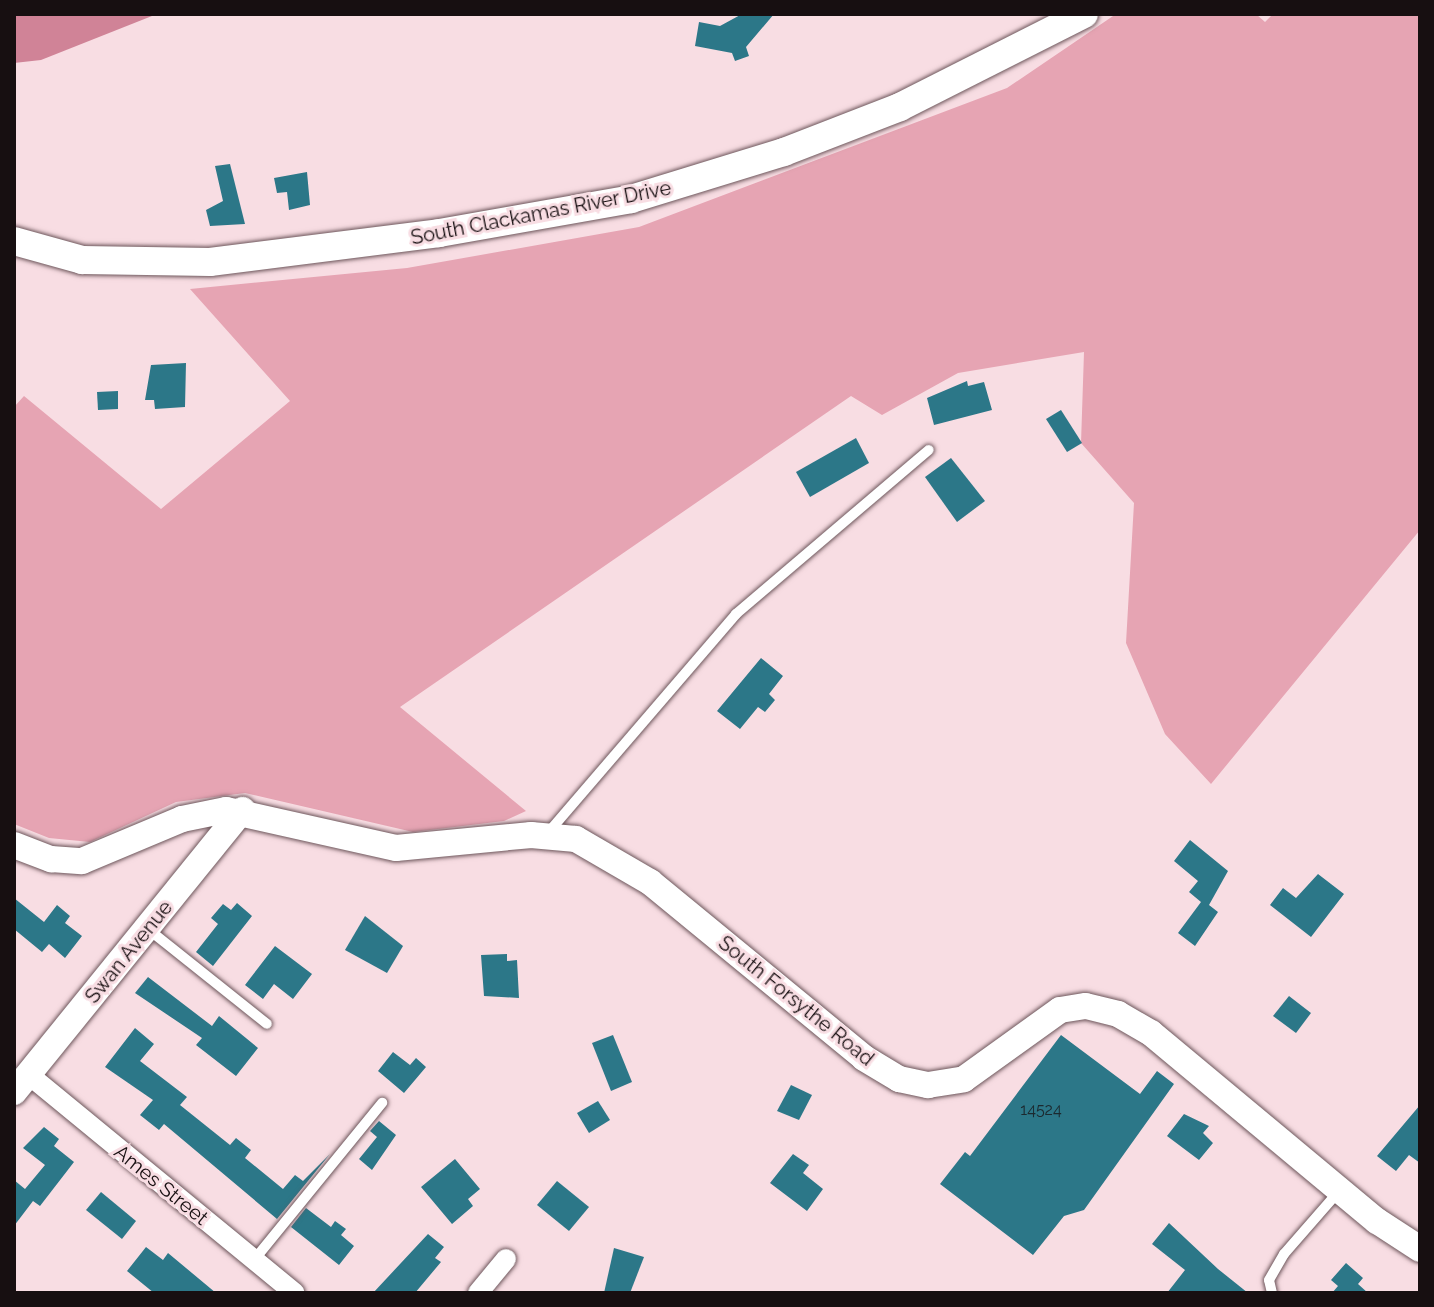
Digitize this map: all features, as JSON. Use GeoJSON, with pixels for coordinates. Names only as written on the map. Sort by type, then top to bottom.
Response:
{"type":"FeatureCollection","features":[{"type":"Feature","properties":{"kind":"main road","name":"South Clackamas River Drive"},"geometry":{"type":"LineString","coordinates":[[14,241],[82,260],[210,262],[439,233],[631,199],[784,152],[900,107],[1084,14]]}},
{"type":"Feature","properties":{"kind":"street","name":"South Forsythe Road"},"geometry":{"type":"LineString","coordinates":[[14,845],[51,859],[82,861],[197,814],[242,810],[396,848],[546,836],[589,844],[633,870],[864,1058],[899,1079],[921,1085],[955,1082],[1052,1013],[1077,1007],[1107,1010],[1151,1033],[1339,1190],[1420,1249]]}},
{"type":"Feature","properties":{"kind":"street","name":"Swan Avenue"},"geometry":{"type":"LineString","coordinates":[[21,1083],[242,810]]}},
{"type":"Feature","properties":{"kind":"street","name":"Ames Street"},"geometry":{"type":"LineString","coordinates":[[21,1083],[295,1293]]}},
{"type":"Feature","properties":{"kind":"street"},"geometry":{"type":"LineString","coordinates":[[478,1293],[506,1259]]}},
{"type":"Feature","properties":{"kind":"lane"},"geometry":{"type":"LineString","coordinates":[[546,836],[736,614],[929,450]]}},
{"type":"Feature","properties":{"kind":"lane"},"geometry":{"type":"LineString","coordinates":[[148,929],[267,1024]]}},
{"type":"Feature","properties":{"kind":"lane"},"geometry":{"type":"LineString","coordinates":[[254,1260],[382,1103]]}},
{"type":"Feature","properties":{"kind":"lane"},"geometry":{"type":"LineString","coordinates":[[1272,1293],[1269,1280],[1284,1254],[1339,1190]]}},
{"type":"Feature","properties":{"kind":"shaded area"},"geometry":{"type":"Polygon","coordinates":[[[14,14],[157,14],[41,60],[14,63],[14,14]]]}},
{"type":"Feature","properties":{"kind":"shaded area"},"geometry":{"type":"Polygon","coordinates":[[[1116,14],[1256,14],[1265,22],[1273,14],[1420,14],[1420,530],[1211,784],[1165,734],[1126,643],[1134,503],[1081,443],[1084,352],[958,373],[882,415],[851,396],[400,707],[526,811],[504,821],[413,832],[245,793],[176,802],[90,842],[49,838],[14,824],[14,407],[24,396],[161,509],[290,401],[190,289],[407,268],[639,227],[1007,88],[1116,14]]]}},
{"type":"Feature","properties":{"kind":"building"},"geometry":{"type":"Polygon","coordinates":[[[742,14],[774,14],[746,47],[749,56],[735,61],[732,53],[695,46],[699,22],[720,26],[742,14]]]}},
{"type":"Feature","properties":{"kind":"building"},"geometry":{"type":"Polygon","coordinates":[[[230,164],[245,224],[210,226],[206,210],[223,201],[215,166],[230,164]]]}},
{"type":"Feature","properties":{"kind":"building"},"geometry":{"type":"Polygon","coordinates":[[[307,172],[310,205],[289,210],[287,192],[277,193],[274,178],[307,172]]]}},
{"type":"Feature","properties":{"kind":"building"},"geometry":{"type":"Polygon","coordinates":[[[186,363],[185,407],[155,409],[154,400],[145,400],[151,365],[186,363]]]}},
{"type":"Feature","properties":{"kind":"building"},"geometry":{"type":"Polygon","coordinates":[[[967,381],[968,386],[984,382],[992,410],[934,425],[927,398],[967,381]]]}},
{"type":"Feature","properties":{"kind":"building"},"geometry":{"type":"Polygon","coordinates":[[[118,391],[118,409],[98,410],[97,392],[118,391]]]}},
{"type":"Feature","properties":{"kind":"building"},"geometry":{"type":"Polygon","coordinates":[[[1061,410],[1082,443],[1067,452],[1046,419],[1061,410]]]}},
{"type":"Feature","properties":{"kind":"building"},"geometry":{"type":"Polygon","coordinates":[[[856,438],[869,463],[810,497],[796,472],[856,438]]]}},
{"type":"Feature","properties":{"kind":"building"},"geometry":{"type":"Polygon","coordinates":[[[951,458],[985,501],[957,522],[925,477],[951,458]]]}},
{"type":"Feature","properties":{"kind":"building"},"geometry":{"type":"Polygon","coordinates":[[[761,658],[783,676],[769,694],[775,700],[765,712],[758,707],[740,729],[717,711],[761,658]]]}},
{"type":"Feature","properties":{"kind":"building"},"geometry":{"type":"Polygon","coordinates":[[[1190,840],[1228,871],[1209,905],[1218,912],[1195,946],[1178,933],[1201,902],[1189,892],[1198,881],[1174,861],[1190,840]]]}},
{"type":"Feature","properties":{"kind":"building"},"geometry":{"type":"Polygon","coordinates":[[[1318,874],[1344,894],[1311,937],[1270,905],[1283,888],[1296,898],[1318,874]]]}},
{"type":"Feature","properties":{"kind":"building"},"geometry":{"type":"Polygon","coordinates":[[[14,898],[44,922],[57,905],[70,916],[65,923],[82,936],[65,958],[49,944],[42,952],[14,929],[14,898]]]}},
{"type":"Feature","properties":{"kind":"building"},"geometry":{"type":"Polygon","coordinates":[[[237,903],[252,916],[213,966],[196,952],[218,924],[211,918],[223,904],[231,910],[237,903]]]}},
{"type":"Feature","properties":{"kind":"building"},"geometry":{"type":"Polygon","coordinates":[[[365,916],[403,946],[387,973],[345,950],[365,916]]]}},
{"type":"Feature","properties":{"kind":"building"},"geometry":{"type":"Polygon","coordinates":[[[275,946],[312,974],[293,999],[274,984],[263,999],[245,985],[275,946]]]}},
{"type":"Feature","properties":{"kind":"building"},"geometry":{"type":"Polygon","coordinates":[[[507,954],[507,961],[517,960],[519,998],[484,996],[481,955],[507,954]]]}},
{"type":"Feature","properties":{"kind":"building"},"geometry":{"type":"Polygon","coordinates":[[[148,977],[212,1026],[219,1016],[258,1048],[236,1076],[196,1045],[202,1038],[135,993],[148,977]]]}},
{"type":"Feature","properties":{"kind":"building"},"geometry":{"type":"Polygon","coordinates":[[[1289,996],[1311,1013],[1296,1033],[1273,1016],[1289,996]]]}},
{"type":"Feature","properties":{"kind":"building"},"geometry":{"type":"Polygon","coordinates":[[[135,1028],[154,1044],[140,1061],[187,1097],[180,1105],[230,1145],[236,1138],[251,1150],[245,1158],[283,1189],[295,1175],[303,1181],[330,1154],[277,1219],[164,1124],[159,1130],[140,1115],[153,1100],[105,1067],[135,1028]]]}},
{"type":"Feature","properties":{"kind":"building"},"geometry":{"type":"Polygon","coordinates":[[[613,1035],[632,1082],[611,1091],[592,1043],[613,1035]]]}},
{"type":"Feature","properties":{"kind":"building"},"geometry":{"type":"Polygon","coordinates":[[[1061,1035],[1140,1094],[1157,1071],[1174,1084],[1084,1210],[1064,1216],[1033,1255],[940,1184],[965,1152],[970,1156],[1061,1035]]]}},
{"type":"Feature","properties":{"kind":"building"},"geometry":{"type":"Polygon","coordinates":[[[393,1052],[410,1065],[416,1058],[426,1067],[404,1093],[378,1071],[393,1052]]]}},
{"type":"Feature","properties":{"kind":"building"},"geometry":{"type":"Polygon","coordinates":[[[791,1085],[812,1095],[799,1120],[777,1111],[791,1085]]]}},
{"type":"Feature","properties":{"kind":"building"},"geometry":{"type":"Polygon","coordinates":[[[598,1101],[610,1120],[589,1133],[577,1113],[598,1101]]]}},
{"type":"Feature","properties":{"kind":"building"},"geometry":{"type":"Polygon","coordinates":[[[1420,1105],[1420,1163],[1409,1155],[1396,1171],[1377,1156],[1420,1105]]]}},
{"type":"Feature","properties":{"kind":"building"},"geometry":{"type":"Polygon","coordinates":[[[1184,1114],[1209,1126],[1203,1133],[1213,1143],[1199,1160],[1167,1136],[1184,1114]]]}},
{"type":"Feature","properties":{"kind":"building"},"geometry":{"type":"Polygon","coordinates":[[[379,1121],[396,1135],[372,1170],[359,1159],[377,1137],[370,1131],[379,1121]]]}},
{"type":"Feature","properties":{"kind":"building"},"geometry":{"type":"Polygon","coordinates":[[[44,1127],[59,1139],[54,1146],[74,1162],[40,1206],[33,1201],[14,1226],[14,1180],[25,1189],[45,1165],[23,1148],[44,1127]]]}},
{"type":"Feature","properties":{"kind":"building"},"geometry":{"type":"Polygon","coordinates":[[[793,1154],[809,1165],[803,1173],[823,1189],[807,1211],[770,1183],[793,1154]]]}},
{"type":"Feature","properties":{"kind":"building"},"geometry":{"type":"Polygon","coordinates":[[[455,1159],[480,1189],[468,1199],[473,1206],[452,1224],[421,1187],[455,1159]]]}},
{"type":"Feature","properties":{"kind":"building"},"geometry":{"type":"Polygon","coordinates":[[[557,1181],[589,1207],[569,1231],[537,1205],[557,1181]]]}},
{"type":"Feature","properties":{"kind":"building"},"geometry":{"type":"Polygon","coordinates":[[[101,1192],[136,1221],[122,1239],[86,1210],[101,1192]]]}},
{"type":"Feature","properties":{"kind":"building"},"geometry":{"type":"Polygon","coordinates":[[[306,1208],[331,1227],[335,1221],[346,1229],[341,1235],[354,1246],[339,1265],[291,1227],[306,1208]]]}},
{"type":"Feature","properties":{"kind":"building"},"geometry":{"type":"Polygon","coordinates":[[[1169,1223],[1248,1293],[1167,1293],[1185,1270],[1152,1244],[1169,1223]]]}},
{"type":"Feature","properties":{"kind":"building"},"geometry":{"type":"Polygon","coordinates":[[[428,1234],[444,1247],[435,1258],[441,1262],[415,1293],[373,1293],[428,1234]]]}},
{"type":"Feature","properties":{"kind":"building"},"geometry":{"type":"Polygon","coordinates":[[[146,1247],[163,1260],[168,1253],[216,1293],[154,1293],[127,1271],[146,1247]]]}},
{"type":"Feature","properties":{"kind":"building"},"geometry":{"type":"Polygon","coordinates":[[[614,1248],[644,1257],[630,1293],[604,1293],[614,1248]]]}},
{"type":"Feature","properties":{"kind":"building"},"geometry":{"type":"Polygon","coordinates":[[[1346,1263],[1363,1278],[1358,1284],[1368,1293],[1332,1293],[1338,1286],[1331,1280],[1346,1263]]]}}]}
